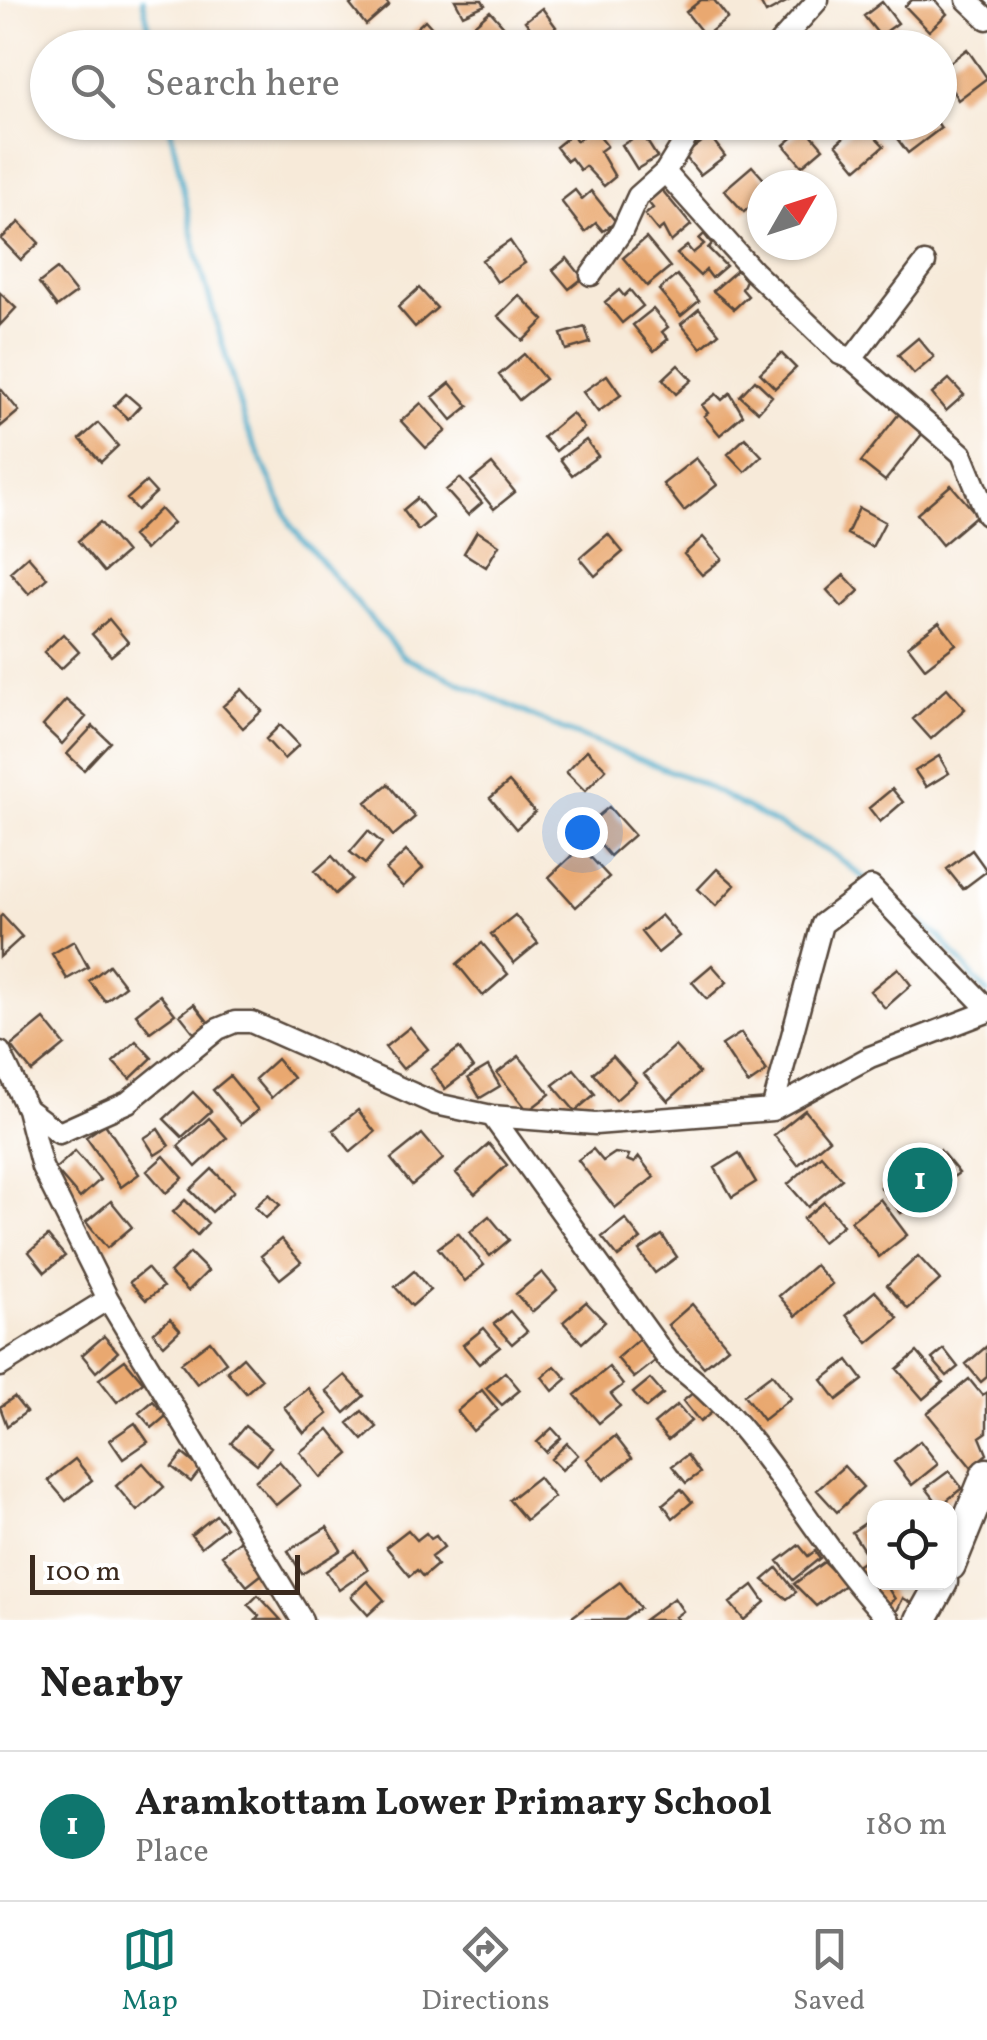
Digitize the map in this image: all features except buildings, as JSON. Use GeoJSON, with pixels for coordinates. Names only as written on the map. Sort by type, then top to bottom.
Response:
{"type":"FeatureCollection","features":[{"type":"Feature","properties":{"kind":"main road"},"geometry":{"type":"LineString","coordinates":[[957,1548],[987,1474]]}},
{"type":"Feature","properties":{"kind":"main road"},"geometry":{"type":"LineString","coordinates":[[921,1620],[938,1590]]}},
{"type":"Feature","properties":{"kind":"street"},"geometry":{"type":"LineString","coordinates":[[791,30],[818,0]]}},
{"type":"Feature","properties":{"kind":"street"},"geometry":{"type":"LineString","coordinates":[[967,0],[987,19]]}},
{"type":"Feature","properties":{"kind":"street"},"geometry":{"type":"LineString","coordinates":[[591,274],[622,231],[638,196],[665,172],[685,140]]}},
{"type":"Feature","properties":{"kind":"street"},"geometry":{"type":"LineString","coordinates":[[665,172],[753,271],[840,354],[852,359],[962,454],[987,515]]}},
{"type":"Feature","properties":{"kind":"street"},"geometry":{"type":"LineString","coordinates":[[852,359],[925,263]]}},
{"type":"Feature","properties":{"kind":"street"},"geometry":{"type":"LineString","coordinates":[[27,1109],[59,1133],[73,1130],[128,1102],[218,1029],[235,1022],[252,1022],[436,1104],[492,1116],[595,1124],[772,1110],[870,1057],[987,1010],[871,887],[822,924],[772,1110]]}},
{"type":"Feature","properties":{"kind":"street"},"geometry":{"type":"LineString","coordinates":[[0,1052],[27,1109],[42,1167],[108,1299],[302,1620]]}},
{"type":"Feature","properties":{"kind":"street"},"geometry":{"type":"LineString","coordinates":[[492,1116],[669,1361],[702,1383],[805,1514],[849,1580],[889,1620]]}},
{"type":"Feature","properties":{"kind":"street"},"geometry":{"type":"LineString","coordinates":[[0,1366],[108,1299]]}},
{"type":"Feature","properties":{"kind":"waterway"},"geometry":{"type":"LineString","coordinates":[[143,0],[149,30]]}},
{"type":"Feature","properties":{"kind":"waterway"},"geometry":{"type":"LineString","coordinates":[[173,140],[197,254],[245,424],[292,527],[403,657],[561,729],[696,781],[835,855],[869,882]]}},
{"type":"Feature","properties":{"kind":"waterway"},"geometry":{"type":"LineString","coordinates":[[906,910],[940,937],[987,993]]}},
{"type":"Feature","properties":{"kind":"place","name":"Aramkottam Lower Primary School"},"geometry":{"type":"Point","coordinates":[920,1180]}}]}
